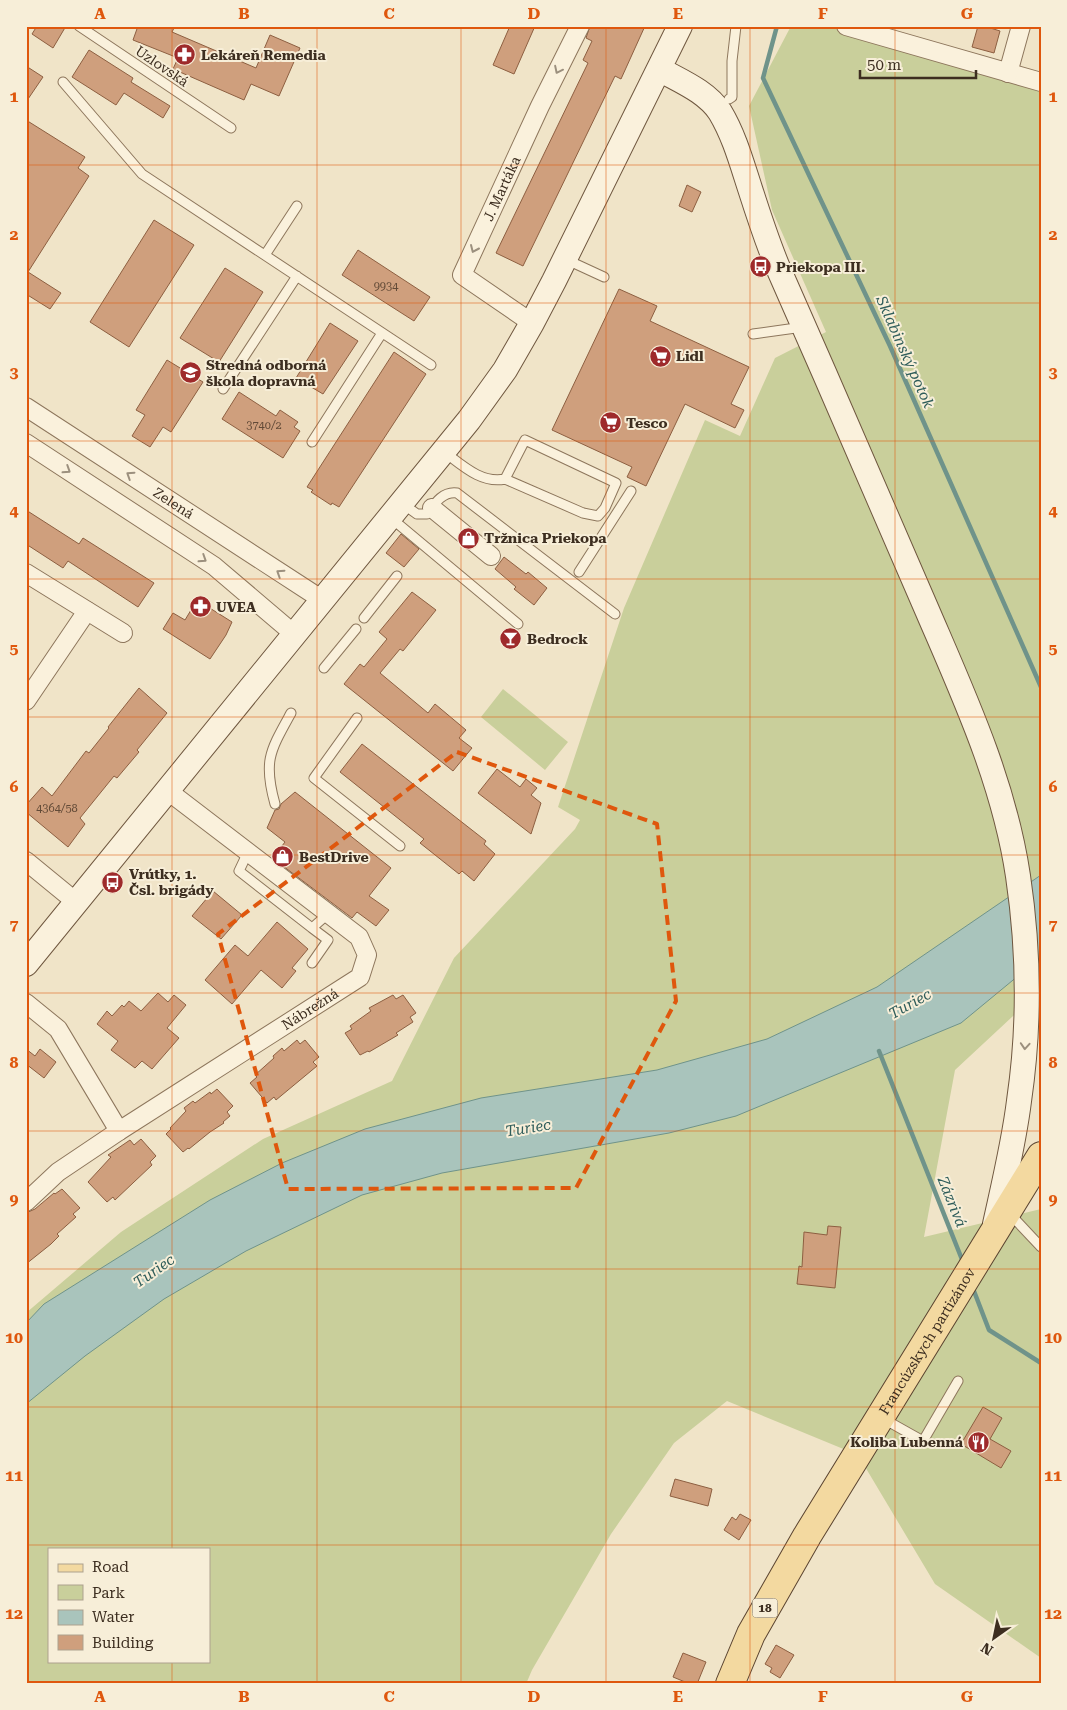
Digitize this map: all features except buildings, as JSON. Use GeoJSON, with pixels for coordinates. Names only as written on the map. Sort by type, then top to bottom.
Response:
{"type":"FeatureCollection","features":[{"type":"Feature","properties":{"kind":"main road","name":"Francúzskych partizánov"},"geometry":{"type":"LineString","coordinates":[[730,1684],[751,1634],[779,1582],[1041,1156]]}},
{"type":"Feature","properties":{"kind":"street","name":"J. Martáka"},"geometry":{"type":"LineString","coordinates":[[532,323],[462,275],[540,106],[580,26]]}},
{"type":"Feature","properties":{"kind":"street"},"geometry":{"type":"LineString","coordinates":[[26,964],[443,451],[505,370],[532,323],[680,26]]}},
{"type":"Feature","properties":{"kind":"street"},"geometry":{"type":"LineString","coordinates":[[846,26],[1041,82]]}},
{"type":"Feature","properties":{"kind":"street"},"geometry":{"type":"LineString","coordinates":[[1008,73],[1022,26]]}},
{"type":"Feature","properties":{"kind":"street"},"geometry":{"type":"LineString","coordinates":[[659,69],[710,100],[718,109],[728,127],[738,150],[773,258],[974,721],[998,788],[1018,874],[1032,996],[1024,1068],[1000,1220]]}},
{"type":"Feature","properties":{"kind":"street","name":"Zelená"},"geometry":{"type":"LineString","coordinates":[[26,407],[321,599]]}},
{"type":"Feature","properties":{"kind":"street"},"geometry":{"type":"LineString","coordinates":[[26,443],[214,566],[294,634]]}},
{"type":"Feature","properties":{"kind":"street"},"geometry":{"type":"LineString","coordinates":[[432,508],[490,556]]}},
{"type":"Feature","properties":{"kind":"street"},"geometry":{"type":"LineString","coordinates":[[26,573],[123,633]]}},
{"type":"Feature","properties":{"kind":"street"},"geometry":{"type":"LineString","coordinates":[[26,701],[87,611]]}},
{"type":"Feature","properties":{"kind":"street","name":"Nábrežná"},"geometry":{"type":"LineString","coordinates":[[26,1202],[58,1172],[360,977],[367,955],[359,937],[168,791]]}},
{"type":"Feature","properties":{"kind":"street"},"geometry":{"type":"LineString","coordinates":[[26,861],[76,902]]}},
{"type":"Feature","properties":{"kind":"street"},"geometry":{"type":"LineString","coordinates":[[26,1003],[58,1030],[119,1131]]}},
{"type":"Feature","properties":{"kind":"lane","name":"Uzlovská"},"geometry":{"type":"LineString","coordinates":[[79,26],[231,128]]}},
{"type":"Feature","properties":{"kind":"lane"},"geometry":{"type":"LineString","coordinates":[[729,99],[732,98],[732,61],[736,26]]}},
{"type":"Feature","properties":{"kind":"lane"},"geometry":{"type":"LineString","coordinates":[[63,82],[142,174],[431,365]]}},
{"type":"Feature","properties":{"kind":"lane"},"geometry":{"type":"LineString","coordinates":[[264,255],[297,206]]}},
{"type":"Feature","properties":{"kind":"lane"},"geometry":{"type":"LineString","coordinates":[[565,258],[604,277]]}},
{"type":"Feature","properties":{"kind":"lane"},"geometry":{"type":"LineString","coordinates":[[223,388],[297,276]]}},
{"type":"Feature","properties":{"kind":"lane"},"geometry":{"type":"LineString","coordinates":[[753,334],[804,327]]}},
{"type":"Feature","properties":{"kind":"lane"},"geometry":{"type":"LineString","coordinates":[[312,442],[382,333]]}},
{"type":"Feature","properties":{"kind":"lane"},"geometry":{"type":"LineString","coordinates":[[505,479],[525,440],[616,483],[605,508],[598,516]]}},
{"type":"Feature","properties":{"kind":"lane"},"geometry":{"type":"LineString","coordinates":[[443,451],[474,474],[494,481],[505,479],[583,513],[598,516],[612,522]]}},
{"type":"Feature","properties":{"kind":"lane"},"geometry":{"type":"LineString","coordinates":[[579,572],[631,491]]}},
{"type":"Feature","properties":{"kind":"lane"},"geometry":{"type":"LineString","coordinates":[[395,509],[417,514],[427,514],[444,495],[451,492],[457,494],[615,614]]}},
{"type":"Feature","properties":{"kind":"lane"},"geometry":{"type":"LineString","coordinates":[[395,509],[518,624]]}},
{"type":"Feature","properties":{"kind":"lane"},"geometry":{"type":"LineString","coordinates":[[364,618],[397,576]]}},
{"type":"Feature","properties":{"kind":"lane"},"geometry":{"type":"LineString","coordinates":[[324,668],[356,629]]}},
{"type":"Feature","properties":{"kind":"lane"},"geometry":{"type":"LineString","coordinates":[[275,804],[268,772],[270,754],[290,713]]}},
{"type":"Feature","properties":{"kind":"lane"},"geometry":{"type":"LineString","coordinates":[[357,718],[314,778],[400,846]]}},
{"type":"Feature","properties":{"kind":"lane"},"geometry":{"type":"LineString","coordinates":[[248,852],[239,871],[328,940],[312,963]]}},
{"type":"Feature","properties":{"kind":"lane"},"geometry":{"type":"LineString","coordinates":[[312,928],[329,913]]}},
{"type":"Feature","properties":{"kind":"lane"},"geometry":{"type":"LineString","coordinates":[[1000,1220],[1041,1247]]}},
{"type":"Feature","properties":{"kind":"lane"},"geometry":{"type":"LineString","coordinates":[[880,1417],[923,1441],[958,1381]]}},
{"type":"Feature","properties":{"kind":"highlighted area"},"geometry":{"type":"Polygon","coordinates":[[[457,752],[657,824],[676,1001],[576,1188],[288,1189],[218,934],[457,752]]]}},
{"type":"Feature","properties":{"kind":"green space"},"geometry":{"type":"Polygon","coordinates":[[[791,26],[830,26],[1041,89],[1041,990],[955,1070],[924,1237],[1041,1209],[1041,1658],[935,1584],[858,1455],[727,1401],[674,1443],[611,1534],[532,1670],[526,1684],[26,1684],[26,1313],[121,1232],[263,1139],[392,1081],[454,958],[575,829],[580,820],[558,807],[624,608],[705,420],[740,436],[775,358],[826,332],[772,210],[749,106],[791,26]]]}},
{"type":"Feature","properties":{"kind":"green space"},"geometry":{"type":"Polygon","coordinates":[[[503,689],[568,742],[545,770],[481,717],[503,689]]]}},
{"type":"Feature","properties":{"kind":"water","name":"Turiec"},"geometry":{"type":"Polygon","coordinates":[[[1041,875],[1041,957],[961,1023],[736,1116],[669,1133],[442,1173],[362,1195],[246,1251],[164,1299],[85,1356],[26,1404],[26,1323],[44,1304],[210,1200],[282,1163],[365,1129],[481,1098],[657,1070],[767,1039],[877,987],[1041,875]]]}},
{"type":"Feature","properties":{"kind":"waterway","name":"Sklabinský potok"},"geometry":{"type":"LineString","coordinates":[[777,26],[763,78],[890,346],[1041,687]]}},
{"type":"Feature","properties":{"kind":"waterway","name":"Zázrivá"},"geometry":{"type":"LineString","coordinates":[[879,1051],[963,1262]]}},
{"type":"Feature","properties":{"kind":"waterway","name":"Zázrivá"},"geometry":{"type":"LineString","coordinates":[[972,1286],[989,1330],[1041,1363]]}},
{"type":"Feature","properties":{"kind":"place","name":"Lekáreň Remedia"},"geometry":{"type":"Point","coordinates":[185,55]}},
{"type":"Feature","properties":{"kind":"place","name":"Priekopa III."},"geometry":{"type":"Point","coordinates":[760,267]}},
{"type":"Feature","properties":{"kind":"place","name":"Lidl"},"geometry":{"type":"Point","coordinates":[660,356]}},
{"type":"Feature","properties":{"kind":"place","name":"Stredná odborná škola dopravná"},"geometry":{"type":"Point","coordinates":[190,373]}},
{"type":"Feature","properties":{"kind":"place","name":"Tesco"},"geometry":{"type":"Point","coordinates":[610,423]}},
{"type":"Feature","properties":{"kind":"place","name":"Tržnica Priekopa"},"geometry":{"type":"Point","coordinates":[468,538]}},
{"type":"Feature","properties":{"kind":"place","name":"UVEA"},"geometry":{"type":"Point","coordinates":[200,607]}},
{"type":"Feature","properties":{"kind":"place","name":"Bedrock"},"geometry":{"type":"Point","coordinates":[511,639]}},
{"type":"Feature","properties":{"kind":"place","name":"BestDrive"},"geometry":{"type":"Point","coordinates":[283,857]}},
{"type":"Feature","properties":{"kind":"place","name":"Vrútky, 1. Čsl. brigády"},"geometry":{"type":"Point","coordinates":[113,882]}},
{"type":"Feature","properties":{"kind":"place","name":"Koliba Lubenná"},"geometry":{"type":"Point","coordinates":[979,1442]}}]}
